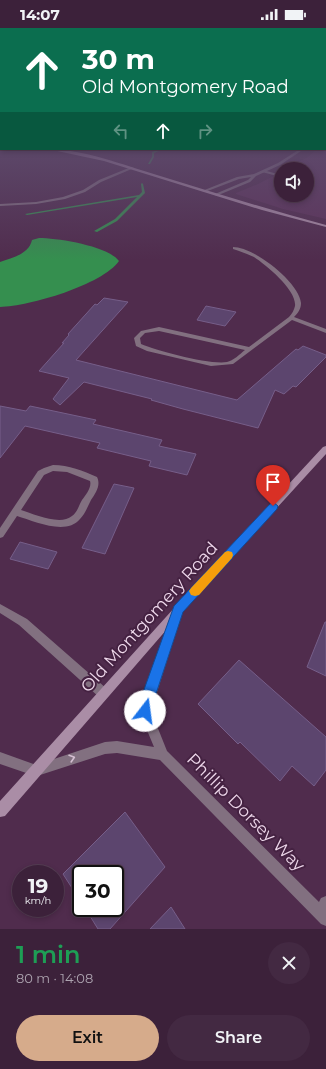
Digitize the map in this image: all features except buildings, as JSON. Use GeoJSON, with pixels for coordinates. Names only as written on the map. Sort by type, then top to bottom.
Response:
{"type":"FeatureCollection","features":[{"type":"Feature","properties":{"kind":"street"},"geometry":{"type":"LineString","coordinates":[[0,205],[36,203],[64,198],[80,193],[100,181],[112,176]]}},
{"type":"Feature","properties":{"kind":"street"},"geometry":{"type":"LineString","coordinates":[[157,176],[326,226]]}},
{"type":"Feature","properties":{"kind":"street"},"geometry":{"type":"LineString","coordinates":[[204,191],[238,178],[249,176]]}},
{"type":"Feature","properties":{"kind":"street"},"geometry":{"type":"LineString","coordinates":[[216,194],[249,181],[254,176]]}},
{"type":"Feature","properties":{"kind":"street"},"geometry":{"type":"LineString","coordinates":[[234,248],[244,251],[262,261],[287,284],[298,300],[296,310],[291,318],[250,349],[231,362],[218,365],[149,350],[138,345],[137,338],[143,332],[159,329],[250,349]]}},
{"type":"Feature","properties":{"kind":"street"},"geometry":{"type":"LineString","coordinates":[[291,318],[326,331]]}},
{"type":"Feature","properties":{"kind":"street","name":"Old Montgomery Road"},"geometry":{"type":"LineString","coordinates":[[0,811],[103,693],[326,449]]}},
{"type":"Feature","properties":{"kind":"street"},"geometry":{"type":"LineString","coordinates":[[0,535],[41,473],[46,468],[61,468],[94,479],[95,484],[93,490],[76,518],[71,522],[62,525],[16,512]]}},
{"type":"Feature","properties":{"kind":"street"},"geometry":{"type":"LineString","coordinates":[[0,608],[23,622],[103,693]]}},
{"type":"Feature","properties":{"kind":"street","name":"Phillip Dorsey Way"},"geometry":{"type":"LineString","coordinates":[[178,610],[145,711],[163,755],[324,912]]}},
{"type":"Feature","properties":{"kind":"street"},"geometry":{"type":"LineString","coordinates":[[0,758],[35,770],[105,748],[117,747],[163,755]]}},
{"type":"Feature","properties":{"kind":"shaded area"},"geometry":{"type":"Polygon","coordinates":[[[273,176],[274,202],[314,202],[314,176],[326,176],[326,219],[283,209],[236,194],[273,176]]]}},
{"type":"Feature","properties":{"kind":"shaded area"},"geometry":{"type":"Polygon","coordinates":[[[39,238],[58,239],[94,247],[105,251],[119,261],[110,270],[97,278],[64,293],[29,303],[0,307],[0,262],[24,252],[32,240],[39,238]]]}},
{"type":"Feature","properties":{"kind":"waterway"},"geometry":{"type":"LineString","coordinates":[[140,196],[144,192],[142,184]]}},
{"type":"Feature","properties":{"kind":"waterway"},"geometry":{"type":"LineString","coordinates":[[27,214],[140,196]]}},
{"type":"Feature","properties":{"kind":"waterway"},"geometry":{"type":"LineString","coordinates":[[96,231],[116,220],[140,196]]}},
{"type":"Feature","properties":{"kind":"slow traffic"},"geometry":{"type":"LineString","coordinates":[[195,591],[228,555]]}},
{"type":"Feature","properties":{"kind":"route"},"geometry":{"type":"LineString","coordinates":[[145,711],[178,610],[273,506]]}}]}
